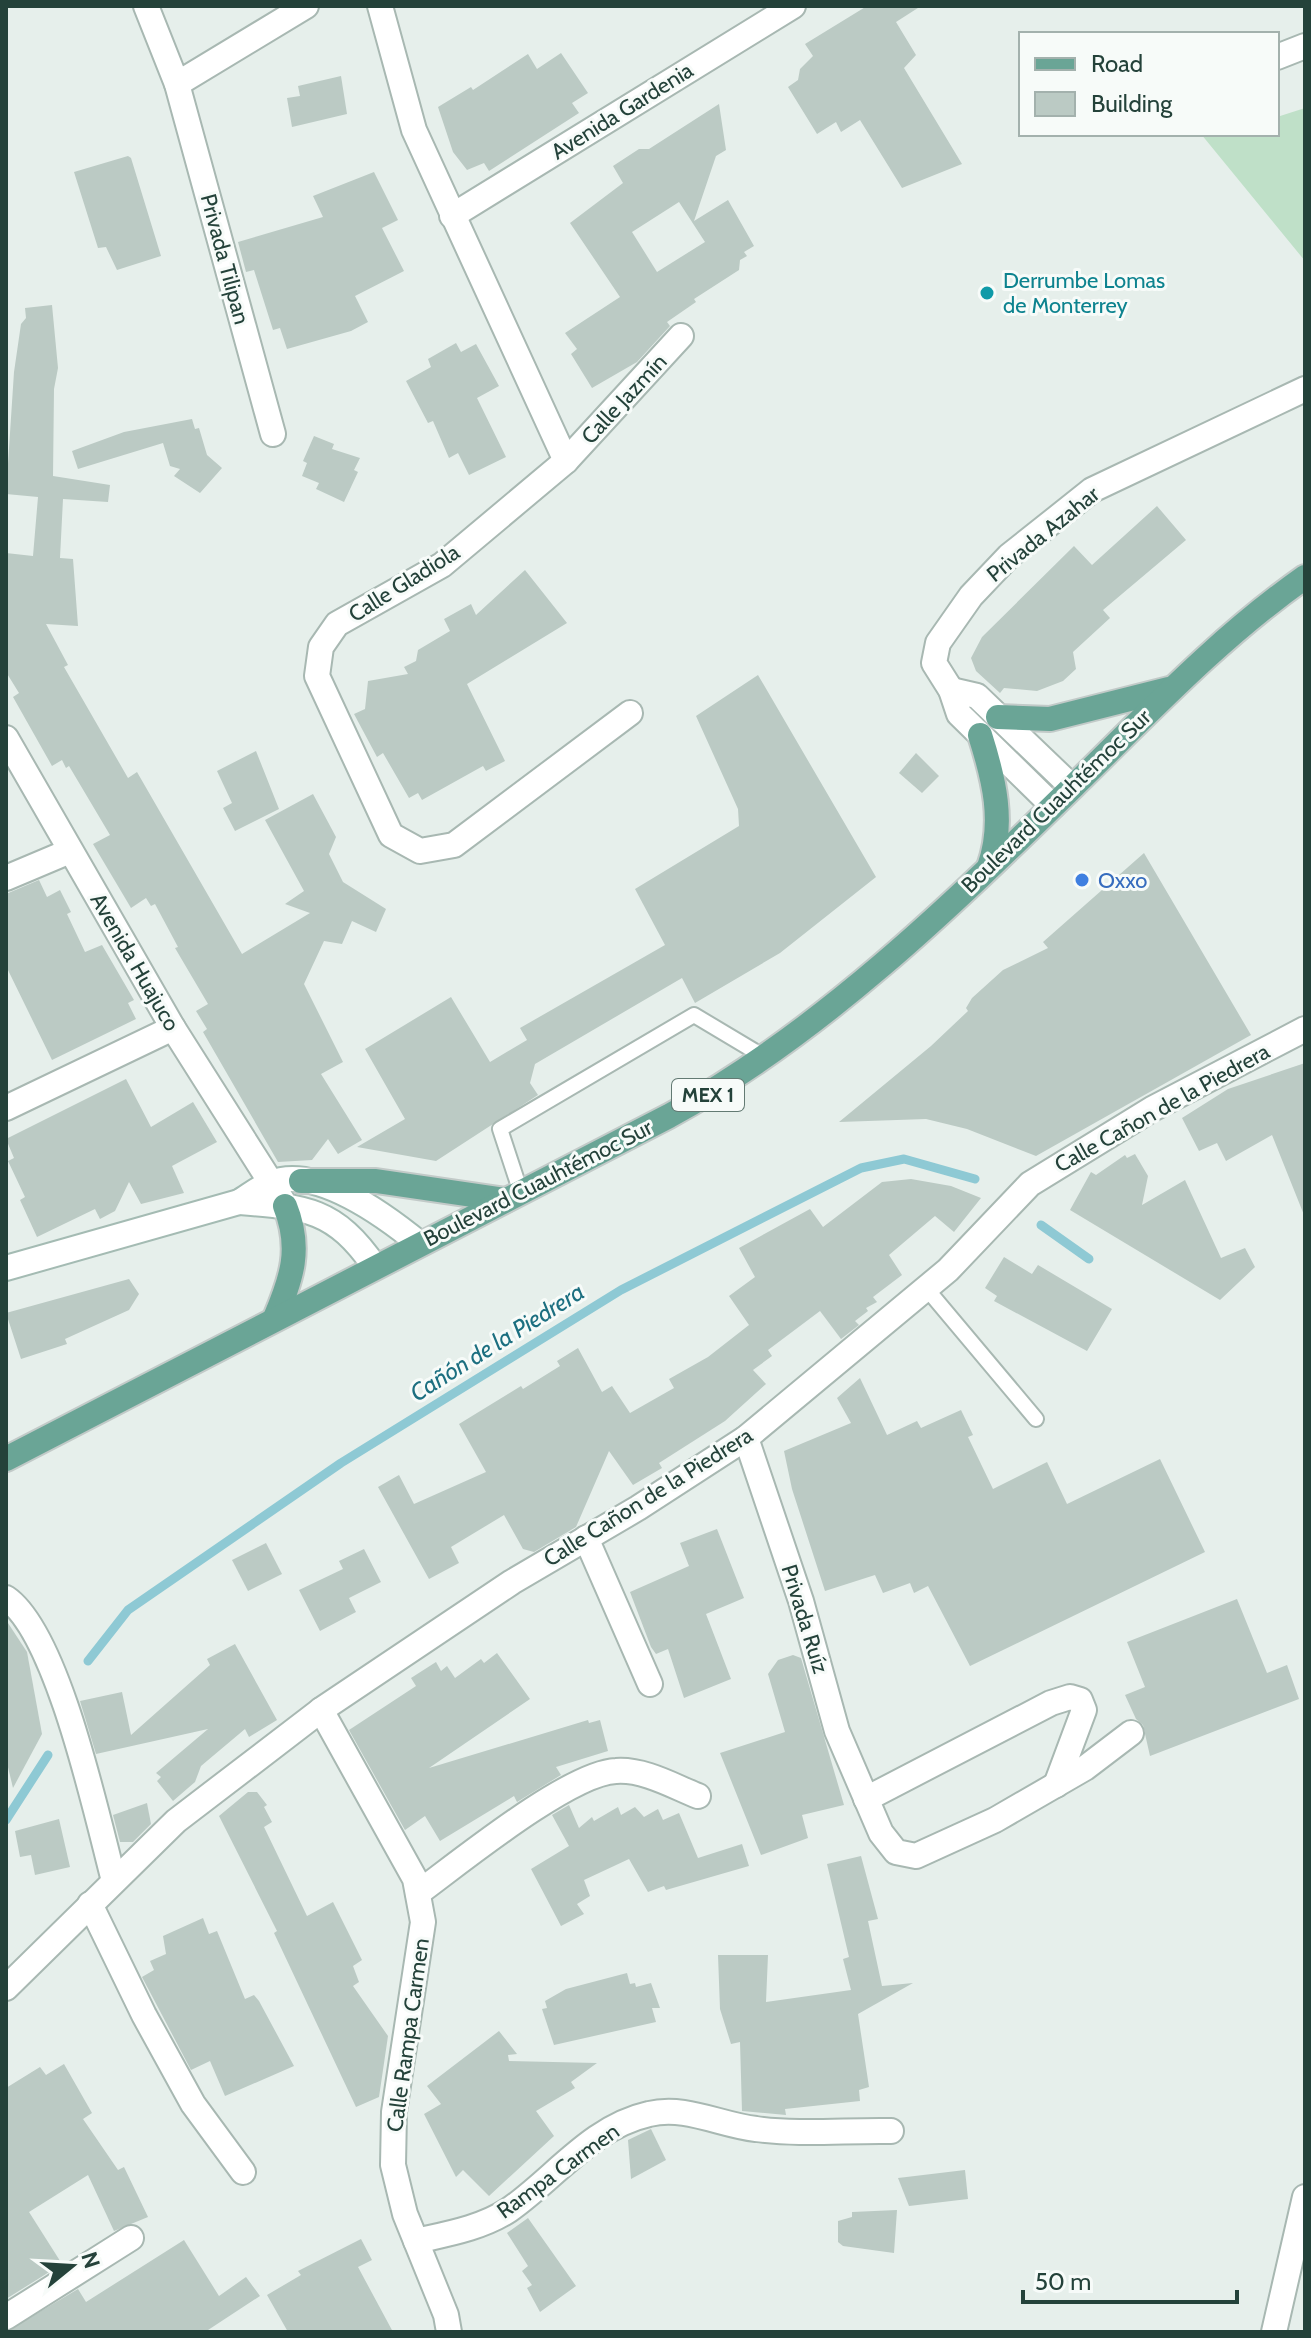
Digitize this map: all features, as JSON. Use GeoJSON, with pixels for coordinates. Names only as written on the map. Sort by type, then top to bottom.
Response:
{"type":"FeatureCollection","features":[{"type":"Feature","properties":{"kind":"main road","name":"Boulevard Cuauhtémoc Sur"},"geometry":{"type":"LineString","coordinates":[[6,1459],[717,1090],[767,1058],[886,960],[989,867],[1175,687],[1266,605],[1305,577]]}},
{"type":"Feature","properties":{"kind":"main road"},"geometry":{"type":"LineString","coordinates":[[998,717],[1050,719],[1175,687]]}},
{"type":"Feature","properties":{"kind":"main road"},"geometry":{"type":"LineString","coordinates":[[980,735],[997,811],[996,842],[989,867]]}},
{"type":"Feature","properties":{"kind":"main road"},"geometry":{"type":"LineString","coordinates":[[301,1181],[376,1181],[514,1196]]}},
{"type":"Feature","properties":{"kind":"main road"},"geometry":{"type":"LineString","coordinates":[[275,1318],[295,1265],[296,1249],[285,1206]]}},
{"type":"Feature","properties":{"kind":"street","name":"Privada Tilipan"},"geometry":{"type":"LineString","coordinates":[[146,6],[177,84],[273,434]]}},
{"type":"Feature","properties":{"kind":"street"},"geometry":{"type":"LineString","coordinates":[[177,84],[306,6]]}},
{"type":"Feature","properties":{"kind":"street"},"geometry":{"type":"LineString","coordinates":[[380,6],[414,130],[566,461]]}},
{"type":"Feature","properties":{"kind":"street","name":"Avenida Gardenia"},"geometry":{"type":"LineString","coordinates":[[452,216],[793,6]]}},
{"type":"Feature","properties":{"kind":"street"},"geometry":{"type":"LineString","coordinates":[[1279,56],[1305,46]]}},
{"type":"Feature","properties":{"kind":"street","name":"Calle Jazmín"},"geometry":{"type":"LineString","coordinates":[[566,461],[681,336]]}},
{"type":"Feature","properties":{"kind":"street","name":"Privada Azahar"},"geometry":{"type":"LineString","coordinates":[[1053,806],[959,714],[951,690],[934,663],[938,643],[971,596],[1009,556],[1092,490],[1305,389]]}},
{"type":"Feature","properties":{"kind":"street","name":"Calle Gladiola"},"geometry":{"type":"LineString","coordinates":[[566,461],[442,565],[337,624],[321,647],[317,676],[391,835],[420,851],[454,845],[630,713]]}},
{"type":"Feature","properties":{"kind":"street"},"geometry":{"type":"LineString","coordinates":[[951,690],[977,696],[1072,787]]}},
{"type":"Feature","properties":{"kind":"street","name":"Avenida Huajuco"},"geometry":{"type":"LineString","coordinates":[[6,738],[173,1028],[273,1182],[285,1206]]}},
{"type":"Feature","properties":{"kind":"street"},"geometry":{"type":"LineString","coordinates":[[6,878],[70,851]]}},
{"type":"Feature","properties":{"kind":"street"},"geometry":{"type":"LineString","coordinates":[[6,1108],[173,1028]]}},
{"type":"Feature","properties":{"kind":"street","name":"Calle Cañon de la Piedrera"},"geometry":{"type":"LineString","coordinates":[[6,1988],[176,1821],[321,1710],[512,1582],[746,1438],[926,1288],[1030,1184],[1152,1109],[1305,1029]]}},
{"type":"Feature","properties":{"kind":"street"},"geometry":{"type":"LineString","coordinates":[[6,1268],[239,1202],[273,1182],[301,1181],[343,1193],[394,1223],[420,1244]]}},
{"type":"Feature","properties":{"kind":"street"},"geometry":{"type":"LineString","coordinates":[[239,1202],[285,1206],[327,1217],[358,1243],[375,1267]]}},
{"type":"Feature","properties":{"kind":"street","name":"Privada Ruíz"},"geometry":{"type":"LineString","coordinates":[[746,1438],[801,1601],[837,1731],[881,1833],[896,1852],[916,1856],[995,1820],[1085,1768],[1131,1733]]}},
{"type":"Feature","properties":{"kind":"street"},"geometry":{"type":"LineString","coordinates":[[586,1538],[650,1684]]}},
{"type":"Feature","properties":{"kind":"street"},"geometry":{"type":"LineString","coordinates":[[6,1598],[17,1605],[35,1632],[64,1704],[78,1741],[114,1881]]}},
{"type":"Feature","properties":{"kind":"street"},"geometry":{"type":"LineString","coordinates":[[866,1799],[1051,1703],[1070,1697],[1080,1700],[1084,1710],[1056,1785]]}},
{"type":"Feature","properties":{"kind":"street","name":"Calle Rampa Carmen"},"geometry":{"type":"LineString","coordinates":[[321,1710],[415,1879],[418,1893],[423,1922],[394,2112],[393,2165],[405,2214],[449,2330]]}},
{"type":"Feature","properties":{"kind":"street"},"geometry":{"type":"LineString","coordinates":[[418,1893],[511,1825],[585,1779],[616,1771],[643,1774],[698,1796]]}},
{"type":"Feature","properties":{"kind":"street"},"geometry":{"type":"LineString","coordinates":[[90,1904],[144,2015],[193,2104],[243,2172]]}},
{"type":"Feature","properties":{"kind":"street","name":"Rampa Carmen"},"geometry":{"type":"LineString","coordinates":[[416,2241],[478,2225],[508,2211],[586,2145],[615,2126],[649,2114],[681,2111],[759,2130],[891,2131]]}},
{"type":"Feature","properties":{"kind":"street"},"geometry":{"type":"LineString","coordinates":[[1274,2332],[1305,2197]]}},
{"type":"Feature","properties":{"kind":"street"},"geometry":{"type":"LineString","coordinates":[[6,2317],[131,2238]]}},
{"type":"Feature","properties":{"kind":"lane"},"geometry":{"type":"LineString","coordinates":[[514,1196],[500,1129],[694,1015],[767,1058]]}},
{"type":"Feature","properties":{"kind":"lane"},"geometry":{"type":"LineString","coordinates":[[926,1288],[1036,1419]]}},
{"type":"Feature","properties":{"kind":"green space"},"geometry":{"type":"Polygon","coordinates":[[[1305,108],[1305,261],[1203,136],[1279,136],[1279,116],[1305,108]]]}},
{"type":"Feature","properties":{"kind":"building"},"geometry":{"type":"Polygon","coordinates":[[[867,6],[921,6],[896,22],[916,55],[904,68],[962,164],[902,188],[860,120],[841,132],[836,122],[817,134],[788,87],[798,80],[800,69],[813,56],[805,44],[867,6]]]}},
{"type":"Feature","properties":{"kind":"building"},"geometry":{"type":"Polygon","coordinates":[[[561,53],[588,93],[572,103],[579,113],[489,171],[484,163],[467,170],[453,152],[438,107],[471,87],[473,90],[528,54],[537,69],[561,53]]]}},
{"type":"Feature","properties":{"kind":"building"},"geometry":{"type":"Polygon","coordinates":[[[341,76],[347,114],[292,127],[287,98],[300,96],[298,86],[341,76]]]}},
{"type":"Feature","properties":{"kind":"building"},"geometry":{"type":"Polygon","coordinates":[[[719,104],[726,150],[716,156],[694,221],[728,200],[754,246],[744,252],[747,256],[740,260],[739,270],[694,299],[696,302],[667,322],[670,326],[637,362],[592,388],[571,354],[577,349],[565,333],[620,297],[570,223],[623,183],[613,166],[639,149],[649,149],[719,104]],[[679,202],[632,232],[657,272],[705,242],[679,202]]]}},
{"type":"Feature","properties":{"kind":"building"},"geometry":{"type":"Polygon","coordinates":[[[128,156],[161,256],[117,270],[106,247],[98,248],[74,172],[128,156]]]}},
{"type":"Feature","properties":{"kind":"building"},"geometry":{"type":"Polygon","coordinates":[[[374,172],[398,220],[382,228],[404,271],[355,296],[368,322],[351,331],[287,349],[280,328],[273,330],[254,270],[246,272],[238,242],[323,217],[313,196],[374,172]]]}},
{"type":"Feature","properties":{"kind":"building"},"geometry":{"type":"Polygon","coordinates":[[[52,305],[58,368],[54,389],[53,476],[110,485],[108,502],[63,499],[60,558],[73,559],[78,626],[46,624],[68,665],[64,667],[128,778],[137,772],[242,954],[310,913],[285,904],[304,891],[265,820],[313,794],[336,837],[329,854],[343,882],[386,909],[376,932],[352,921],[342,944],[324,941],[304,984],[343,1062],[321,1074],[362,1140],[338,1154],[328,1139],[312,1160],[278,1162],[203,1032],[207,1029],[196,1011],[208,1004],[175,948],[178,947],[155,904],[151,906],[146,898],[131,908],[93,844],[110,835],[69,766],[66,768],[62,760],[52,766],[13,697],[19,693],[6,672],[6,553],[33,556],[38,497],[6,494],[14,372],[21,324],[26,318],[25,308],[52,305]]]}},
{"type":"Feature","properties":{"kind":"building"},"geometry":{"type":"Polygon","coordinates":[[[456,343],[461,352],[476,344],[499,386],[477,398],[506,457],[469,475],[458,453],[449,458],[433,421],[428,423],[406,381],[431,367],[428,359],[456,343]]]}},
{"type":"Feature","properties":{"kind":"building"},"geometry":{"type":"Polygon","coordinates":[[[192,419],[195,429],[199,428],[207,455],[222,468],[200,493],[174,476],[180,469],[170,466],[163,443],[78,469],[72,451],[124,432],[192,419]]]}},
{"type":"Feature","properties":{"kind":"building"},"geometry":{"type":"Polygon","coordinates":[[[314,436],[334,444],[332,449],[360,458],[354,470],[358,472],[344,502],[316,489],[319,483],[302,476],[307,463],[303,461],[314,436]]]}},
{"type":"Feature","properties":{"kind":"building"},"geometry":{"type":"Polygon","coordinates":[[[1157,506],[1186,540],[1103,610],[1110,618],[1073,652],[1076,669],[1063,681],[1037,691],[1004,688],[1000,693],[976,671],[971,658],[982,637],[1074,546],[1092,565],[1157,506]]]}},
{"type":"Feature","properties":{"kind":"building"},"geometry":{"type":"Polygon","coordinates":[[[525,570],[567,623],[467,684],[505,761],[486,771],[483,766],[422,800],[418,793],[409,798],[383,753],[377,757],[354,714],[365,709],[368,681],[408,674],[404,667],[416,661],[418,650],[450,631],[444,619],[471,604],[476,615],[525,570]]]}},
{"type":"Feature","properties":{"kind":"building"},"geometry":{"type":"Polygon","coordinates":[[[758,675],[876,877],[780,953],[695,1003],[682,978],[535,1064],[530,1083],[538,1095],[436,1161],[357,1147],[405,1119],[365,1049],[451,997],[490,1062],[527,1040],[520,1028],[665,945],[635,889],[739,826],[738,809],[696,716],[758,675]]]}},
{"type":"Feature","properties":{"kind":"building"},"geometry":{"type":"Polygon","coordinates":[[[256,751],[279,809],[235,831],[223,808],[232,803],[217,771],[256,751]]]}},
{"type":"Feature","properties":{"kind":"building"},"geometry":{"type":"Polygon","coordinates":[[[916,753],[939,776],[922,793],[899,773],[916,753]]]}},
{"type":"Feature","properties":{"kind":"building"},"geometry":{"type":"Polygon","coordinates":[[[1144,853],[1251,1035],[1036,1156],[967,1129],[926,1119],[839,1122],[931,1046],[968,1011],[966,1008],[972,998],[1003,970],[1048,948],[1043,942],[1144,853]]]}},
{"type":"Feature","properties":{"kind":"building"},"geometry":{"type":"Polygon","coordinates":[[[39,880],[47,897],[60,890],[71,912],[67,914],[85,952],[102,945],[134,1000],[128,1003],[136,1019],[52,1060],[6,966],[6,894],[39,880]]]}},
{"type":"Feature","properties":{"kind":"building"},"geometry":{"type":"Polygon","coordinates":[[[1305,1063],[1304,1215],[1272,1135],[1226,1161],[1217,1143],[1199,1151],[1182,1118],[1228,1089],[1305,1063]]]}},
{"type":"Feature","properties":{"kind":"building"},"geometry":{"type":"Polygon","coordinates":[[[126,1079],[151,1127],[193,1102],[217,1142],[172,1166],[184,1193],[141,1204],[129,1182],[115,1211],[100,1219],[95,1209],[37,1237],[20,1200],[25,1197],[8,1161],[14,1158],[6,1139],[126,1079]]]}},
{"type":"Feature","properties":{"kind":"building"},"geometry":{"type":"Polygon","coordinates":[[[1135,1154],[1148,1176],[1142,1205],[1185,1180],[1221,1258],[1245,1248],[1255,1267],[1220,1300],[1070,1210],[1091,1172],[1096,1175],[1125,1155],[1127,1158],[1135,1154]]]}},
{"type":"Feature","properties":{"kind":"building"},"geometry":{"type":"Polygon","coordinates":[[[911,1179],[951,1186],[981,1198],[954,1232],[935,1216],[889,1255],[902,1275],[873,1297],[877,1302],[866,1308],[868,1311],[855,1321],[859,1325],[841,1339],[820,1311],[768,1350],[772,1356],[753,1370],[766,1384],[725,1421],[659,1463],[662,1468],[633,1485],[609,1451],[576,1527],[534,1552],[523,1549],[504,1515],[451,1547],[459,1563],[429,1579],[378,1487],[399,1475],[414,1504],[486,1472],[459,1424],[560,1366],[557,1361],[578,1348],[602,1392],[612,1386],[630,1413],[674,1388],[669,1379],[708,1357],[749,1325],[729,1296],[755,1277],[739,1248],[810,1209],[823,1227],[882,1182],[911,1179]]]}},
{"type":"Feature","properties":{"kind":"building"},"geometry":{"type":"Polygon","coordinates":[[[1004,1257],[1032,1274],[1038,1265],[1112,1309],[1087,1351],[994,1301],[997,1296],[985,1288],[1004,1257]]]}},
{"type":"Feature","properties":{"kind":"building"},"geometry":{"type":"Polygon","coordinates":[[[129,1279],[139,1294],[129,1310],[65,1339],[67,1344],[21,1359],[6,1313],[129,1279]]]}},
{"type":"Feature","properties":{"kind":"building"},"geometry":{"type":"Polygon","coordinates":[[[860,1378],[887,1435],[917,1421],[921,1428],[961,1410],[973,1435],[968,1437],[993,1489],[1047,1462],[1067,1504],[1160,1459],[1205,1552],[970,1666],[928,1586],[914,1593],[910,1583],[883,1593],[875,1575],[825,1591],[792,1489],[784,1451],[851,1423],[837,1398],[860,1378]]]}},
{"type":"Feature","properties":{"kind":"building"},"geometry":{"type":"Polygon","coordinates":[[[717,1529],[744,1598],[706,1614],[731,1679],[684,1698],[668,1649],[656,1654],[651,1647],[630,1592],[689,1566],[680,1543],[717,1529]]]}},
{"type":"Feature","properties":{"kind":"building"},"geometry":{"type":"Polygon","coordinates":[[[266,1543],[282,1574],[248,1591],[232,1560],[266,1543]]]}},
{"type":"Feature","properties":{"kind":"building"},"geometry":{"type":"Polygon","coordinates":[[[364,1549],[381,1582],[349,1598],[356,1612],[320,1631],[299,1590],[343,1569],[339,1561],[364,1549]]]}},
{"type":"Feature","properties":{"kind":"building"},"geometry":{"type":"Polygon","coordinates":[[[1237,1599],[1267,1673],[1287,1665],[1299,1699],[1150,1756],[1143,1725],[1136,1719],[1125,1695],[1145,1687],[1127,1642],[1237,1599]]]}},
{"type":"Feature","properties":{"kind":"building"},"geometry":{"type":"Polygon","coordinates":[[[6,1620],[27,1652],[42,1734],[13,1788],[6,1759],[6,1620]]]}},
{"type":"Feature","properties":{"kind":"building"},"geometry":{"type":"Polygon","coordinates":[[[235,1644],[277,1720],[249,1737],[245,1729],[201,1766],[195,1782],[173,1801],[157,1781],[161,1777],[156,1773],[208,1729],[96,1754],[80,1701],[122,1692],[131,1735],[210,1665],[207,1659],[235,1644]]]}},
{"type":"Feature","properties":{"kind":"building"},"geometry":{"type":"Polygon","coordinates":[[[497,1653],[530,1699],[429,1768],[588,1720],[589,1723],[600,1720],[608,1751],[556,1767],[561,1775],[517,1802],[514,1796],[440,1841],[425,1816],[405,1830],[349,1730],[416,1686],[411,1678],[436,1662],[441,1671],[447,1666],[455,1678],[481,1659],[484,1663],[497,1653]]]}},
{"type":"Feature","properties":{"kind":"building"},"geometry":{"type":"Polygon","coordinates":[[[793,1655],[801,1658],[844,1805],[802,1815],[808,1838],[761,1855],[720,1753],[785,1732],[768,1674],[778,1660],[793,1655]]]}},
{"type":"Feature","properties":{"kind":"building"},"geometry":{"type":"Polygon","coordinates":[[[248,1792],[257,1792],[267,1805],[264,1807],[272,1822],[264,1827],[307,1916],[333,1902],[362,1960],[353,1966],[359,1982],[353,1986],[388,2036],[379,2097],[356,2107],[274,1933],[277,1931],[219,1816],[248,1792]]]}},
{"type":"Feature","properties":{"kind":"building"},"geometry":{"type":"Polygon","coordinates":[[[147,1803],[151,1824],[133,1842],[120,1842],[113,1815],[147,1803]]]}},
{"type":"Feature","properties":{"kind":"building"},"geometry":{"type":"Polygon","coordinates":[[[569,1805],[579,1828],[592,1817],[594,1821],[618,1807],[621,1815],[635,1807],[644,1817],[658,1809],[663,1820],[679,1813],[698,1858],[742,1844],[749,1866],[666,1890],[664,1886],[648,1892],[629,1859],[584,1880],[590,1896],[577,1904],[584,1914],[561,1926],[531,1869],[569,1846],[552,1815],[569,1805]]]}},
{"type":"Feature","properties":{"kind":"building"},"geometry":{"type":"Polygon","coordinates":[[[59,1819],[70,1867],[35,1875],[31,1855],[20,1857],[15,1831],[59,1819]]]}},
{"type":"Feature","properties":{"kind":"building"},"geometry":{"type":"Polygon","coordinates":[[[861,1856],[878,1919],[868,1921],[882,1986],[913,1983],[858,2014],[869,2087],[859,2090],[860,2101],[785,2109],[786,2115],[742,2111],[740,2042],[731,2044],[720,2009],[718,1955],[768,1955],[766,2002],[851,1990],[843,1959],[849,1957],[827,1864],[861,1856]]]}},
{"type":"Feature","properties":{"kind":"building"},"geometry":{"type":"Polygon","coordinates":[[[203,1918],[209,1934],[217,1931],[245,1999],[254,1995],[259,2001],[294,2066],[225,2096],[210,2061],[191,2070],[142,1977],[154,1970],[150,1961],[166,1954],[163,1936],[203,1918]]]}},
{"type":"Feature","properties":{"kind":"building"},"geometry":{"type":"Polygon","coordinates":[[[627,1973],[630,1984],[635,1983],[636,1987],[651,1983],[660,2008],[652,2008],[656,2022],[554,2045],[542,2009],[547,2008],[545,2001],[566,1989],[627,1973]]]}},
{"type":"Feature","properties":{"kind":"building"},"geometry":{"type":"Polygon","coordinates":[[[499,2031],[517,2054],[508,2055],[509,2061],[597,2063],[571,2082],[575,2088],[536,2111],[554,2136],[489,2196],[463,2170],[456,2177],[424,2114],[441,2104],[427,2086],[499,2031]]]}},
{"type":"Feature","properties":{"kind":"building"},"geometry":{"type":"Polygon","coordinates":[[[64,2064],[92,2113],[83,2119],[118,2170],[124,2167],[148,2217],[114,2231],[88,2175],[29,2212],[62,2264],[6,2299],[6,2088],[40,2067],[46,2075],[64,2064]]]}},
{"type":"Feature","properties":{"kind":"building"},"geometry":{"type":"Polygon","coordinates":[[[651,2129],[666,2160],[631,2179],[628,2140],[651,2129]]]}},
{"type":"Feature","properties":{"kind":"building"},"geometry":{"type":"Polygon","coordinates":[[[965,2170],[968,2199],[909,2206],[898,2178],[965,2170]]]}},
{"type":"Feature","properties":{"kind":"building"},"geometry":{"type":"Polygon","coordinates":[[[897,2210],[894,2253],[843,2246],[838,2242],[838,2221],[852,2217],[852,2212],[897,2210]]]}},
{"type":"Feature","properties":{"kind":"building"},"geometry":{"type":"Polygon","coordinates":[[[528,2218],[576,2286],[540,2312],[527,2288],[532,2285],[522,2271],[528,2266],[507,2233],[528,2218]]]}},
{"type":"Feature","properties":{"kind":"building"},"geometry":{"type":"Polygon","coordinates":[[[361,2239],[372,2260],[358,2267],[393,2332],[288,2332],[267,2295],[301,2275],[298,2271],[361,2239]]]}},
{"type":"Feature","properties":{"kind":"building"},"geometry":{"type":"Polygon","coordinates":[[[184,2240],[219,2296],[246,2277],[260,2296],[205,2332],[6,2332],[78,2289],[86,2302],[184,2240]]]}},
{"type":"Feature","properties":{"kind":"waterway","name":"Cañón de la Piedrera"},"geometry":{"type":"LineString","coordinates":[[88,1661],[128,1610],[341,1463],[621,1290],[861,1168],[904,1159],[975,1179]]}},
{"type":"Feature","properties":{"kind":"waterway","name":"Cañón de la Piedrera"},"geometry":{"type":"LineString","coordinates":[[1041,1225],[1089,1259]]}},
{"type":"Feature","properties":{"kind":"waterway","name":"Cañón de la Piedrera"},"geometry":{"type":"LineString","coordinates":[[6,1820],[48,1755]]}},
{"type":"Feature","properties":{"kind":"place","name":"Derrumbe Lomas de Monterrey"},"geometry":{"type":"Point","coordinates":[987,293]}},
{"type":"Feature","properties":{"kind":"place","name":"Oxxo"},"geometry":{"type":"Point","coordinates":[1082,880]}}]}
